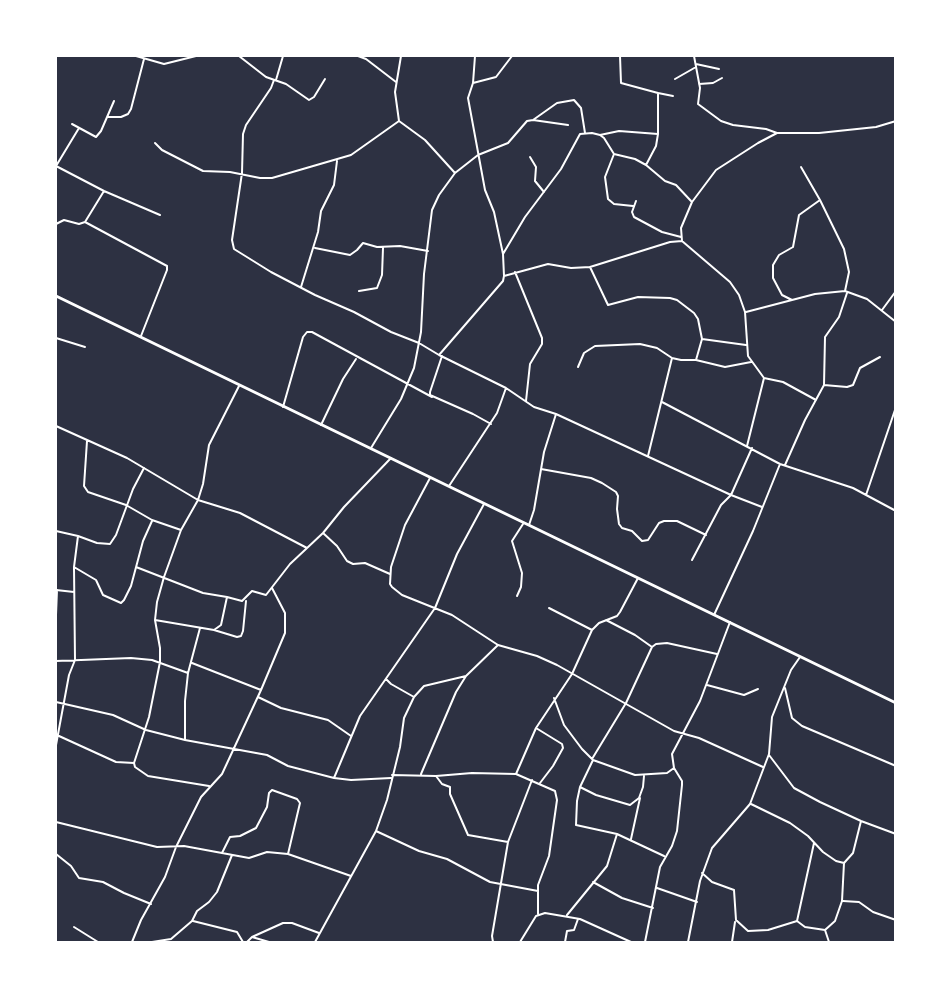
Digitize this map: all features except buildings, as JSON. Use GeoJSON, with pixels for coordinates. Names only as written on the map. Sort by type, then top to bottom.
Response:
{"type":"FeatureCollection","features":[{"type":"Feature","properties":{"kind":"main road"},"geometry":{"type":"LineString","coordinates":[[56,296],[896,704]]}},
{"type":"Feature","properties":{"kind":"street"},"geometry":{"type":"LineString","coordinates":[[136,56],[165,64],[196,56]]}},
{"type":"Feature","properties":{"kind":"street"},"geometry":{"type":"LineString","coordinates":[[239,56],[266,77],[286,84],[309,99],[314,97],[325,80]]}},
{"type":"Feature","properties":{"kind":"street"},"geometry":{"type":"LineString","coordinates":[[283,56],[271,88],[246,125],[243,134],[242,173],[232,240],[234,249],[271,272],[391,332],[419,343],[440,356],[506,388],[534,407],[556,414],[730,495],[762,507]]}},
{"type":"Feature","properties":{"kind":"street"},"geometry":{"type":"LineString","coordinates":[[358,56],[366,59],[396,82]]}},
{"type":"Feature","properties":{"kind":"street"},"geometry":{"type":"LineString","coordinates":[[401,56],[396,82],[396,111],[399,122],[425,140],[455,173]]}},
{"type":"Feature","properties":{"kind":"street"},"geometry":{"type":"LineString","coordinates":[[432,397],[430,392],[440,356],[503,281],[504,276],[503,254],[494,212],[485,190],[468,98],[475,56]]}},
{"type":"Feature","properties":{"kind":"street"},"geometry":{"type":"LineString","coordinates":[[472,83],[496,77],[513,56]]}},
{"type":"Feature","properties":{"kind":"street"},"geometry":{"type":"LineString","coordinates":[[620,56],[621,83],[673,96]]}},
{"type":"Feature","properties":{"kind":"street"},"geometry":{"type":"LineString","coordinates":[[694,56],[699,84],[698,104],[716,118],[733,126],[766,129],[777,134]]}},
{"type":"Feature","properties":{"kind":"street"},"geometry":{"type":"LineString","coordinates":[[107,117],[121,117],[131,110],[144,59]]}},
{"type":"Feature","properties":{"kind":"street"},"geometry":{"type":"LineString","coordinates":[[675,79],[696,65],[719,69]]}},
{"type":"Feature","properties":{"kind":"street"},"geometry":{"type":"LineString","coordinates":[[699,84],[713,83],[722,78]]}},
{"type":"Feature","properties":{"kind":"street"},"geometry":{"type":"LineString","coordinates":[[646,165],[656,146],[658,134],[658,93]]}},
{"type":"Feature","properties":{"kind":"street"},"geometry":{"type":"LineString","coordinates":[[371,448],[409,384],[419,343],[432,210],[439,195],[455,173],[478,155],[508,142],[527,122],[557,103],[574,100],[581,108],[585,133]]}},
{"type":"Feature","properties":{"kind":"street"},"geometry":{"type":"LineString","coordinates":[[72,124],[96,137],[114,101]]}},
{"type":"Feature","properties":{"kind":"street"},"geometry":{"type":"LineString","coordinates":[[533,120],[568,125]]}},
{"type":"Feature","properties":{"kind":"street"},"geometry":{"type":"LineString","coordinates":[[816,400],[783,382],[764,378],[748,356],[745,312],[739,295],[730,282],[682,242],[681,228],[692,202],[716,170],[758,143],[777,134],[819,133],[876,127],[896,121]]}},
{"type":"Feature","properties":{"kind":"street"},"geometry":{"type":"LineString","coordinates":[[155,143],[162,150],[203,171],[242,173],[260,178],[272,178],[337,161],[351,155],[399,122]]}},
{"type":"Feature","properties":{"kind":"street"},"geometry":{"type":"LineString","coordinates":[[79,128],[56,166],[104,191],[160,215]]}},
{"type":"Feature","properties":{"kind":"street"},"geometry":{"type":"LineString","coordinates":[[503,254],[525,217],[561,169],[579,136],[585,133],[600,135],[619,131],[658,134]]}},
{"type":"Feature","properties":{"kind":"street"},"geometry":{"type":"LineString","coordinates":[[600,135],[614,154],[646,165],[665,181],[676,185],[692,202]]}},
{"type":"Feature","properties":{"kind":"street"},"geometry":{"type":"LineString","coordinates":[[614,154],[605,177],[608,199],[614,204],[633,206]]}},
{"type":"Feature","properties":{"kind":"street"},"geometry":{"type":"LineString","coordinates":[[530,157],[536,167],[536,181],[544,192]]}},
{"type":"Feature","properties":{"kind":"street"},"geometry":{"type":"LineString","coordinates":[[301,287],[314,248],[321,211],[334,185],[337,161]]}},
{"type":"Feature","properties":{"kind":"street"},"geometry":{"type":"LineString","coordinates":[[785,465],[824,385],[825,337],[839,317],[846,292],[849,264],[820,200],[801,167]]}},
{"type":"Feature","properties":{"kind":"street"},"geometry":{"type":"LineString","coordinates":[[56,222],[64,220],[79,224],[85,222],[104,191]]}},
{"type":"Feature","properties":{"kind":"street"},"geometry":{"type":"LineString","coordinates":[[792,300],[782,295],[773,278],[773,265],[779,255],[793,246],[799,215],[820,200]]}},
{"type":"Feature","properties":{"kind":"street"},"geometry":{"type":"LineString","coordinates":[[636,201],[632,212],[634,217],[662,232],[681,237]]}},
{"type":"Feature","properties":{"kind":"street"},"geometry":{"type":"LineString","coordinates":[[85,222],[166,266],[167,270],[140,338]]}},
{"type":"Feature","properties":{"kind":"street"},"geometry":{"type":"LineString","coordinates":[[504,276],[548,264],[571,268],[590,267],[670,242],[682,242]]}},
{"type":"Feature","properties":{"kind":"street"},"geometry":{"type":"LineString","coordinates":[[314,248],[351,255],[363,243],[383,248],[400,246],[428,251]]}},
{"type":"Feature","properties":{"kind":"street"},"geometry":{"type":"LineString","coordinates":[[359,291],[376,288],[382,275],[383,248]]}},
{"type":"Feature","properties":{"kind":"street"},"geometry":{"type":"LineString","coordinates":[[590,267],[608,305],[638,297],[677,300],[698,318],[702,339],[696,360]]}},
{"type":"Feature","properties":{"kind":"street"},"geometry":{"type":"LineString","coordinates":[[515,272],[542,338],[542,344],[530,364],[526,401]]}},
{"type":"Feature","properties":{"kind":"street"},"geometry":{"type":"LineString","coordinates":[[882,310],[896,291]]}},
{"type":"Feature","properties":{"kind":"street"},"geometry":{"type":"LineString","coordinates":[[745,312],[815,294],[846,292],[867,299],[896,322]]}},
{"type":"Feature","properties":{"kind":"street"},"geometry":{"type":"LineString","coordinates":[[283,407],[303,337],[307,332],[312,332],[432,397],[473,414],[490,424]]}},
{"type":"Feature","properties":{"kind":"street"},"geometry":{"type":"LineString","coordinates":[[56,338],[85,346]]}},
{"type":"Feature","properties":{"kind":"street"},"geometry":{"type":"LineString","coordinates":[[702,339],[746,345]]}},
{"type":"Feature","properties":{"kind":"street"},"geometry":{"type":"LineString","coordinates":[[578,367],[584,353],[601,346],[649,345],[672,358],[696,360],[725,367],[752,362]]}},
{"type":"Feature","properties":{"kind":"street"},"geometry":{"type":"LineString","coordinates":[[321,425],[343,379],[357,357]]}},
{"type":"Feature","properties":{"kind":"street"},"geometry":{"type":"LineString","coordinates":[[824,385],[847,387],[853,385],[861,368],[880,357]]}},
{"type":"Feature","properties":{"kind":"street"},"geometry":{"type":"LineString","coordinates":[[648,456],[672,358]]}},
{"type":"Feature","properties":{"kind":"street"},"geometry":{"type":"LineString","coordinates":[[747,446],[764,378]]}},
{"type":"Feature","properties":{"kind":"street"},"geometry":{"type":"LineString","coordinates":[[209,786],[148,776],[135,766],[134,762],[146,729],[160,662],[155,620],[157,602],[182,530],[198,500],[209,445],[239,386]]}},
{"type":"Feature","properties":{"kind":"street"},"geometry":{"type":"LineString","coordinates":[[449,486],[497,413],[506,388]]}},
{"type":"Feature","properties":{"kind":"street"},"geometry":{"type":"LineString","coordinates":[[662,402],[704,422],[780,464],[852,488],[896,511]]}},
{"type":"Feature","properties":{"kind":"street"},"geometry":{"type":"LineString","coordinates":[[866,495],[895,407]]}},
{"type":"Feature","properties":{"kind":"street"},"geometry":{"type":"LineString","coordinates":[[529,525],[556,414]]}},
{"type":"Feature","properties":{"kind":"street"},"geometry":{"type":"LineString","coordinates":[[56,426],[127,458],[198,500],[240,513],[308,548]]}},
{"type":"Feature","properties":{"kind":"street"},"geometry":{"type":"LineString","coordinates":[[87,441],[86,489],[92,494],[126,506],[152,520],[182,530]]}},
{"type":"Feature","properties":{"kind":"street"},"geometry":{"type":"LineString","coordinates":[[692,560],[721,505],[730,495],[752,448]]}},
{"type":"Feature","properties":{"kind":"street"},"geometry":{"type":"LineString","coordinates":[[155,620],[241,636],[246,599],[252,591],[266,595],[290,564],[323,533],[344,507],[391,458]]}},
{"type":"Feature","properties":{"kind":"street"},"geometry":{"type":"LineString","coordinates":[[714,615],[753,531],[780,464]]}},
{"type":"Feature","properties":{"kind":"street"},"geometry":{"type":"LineString","coordinates":[[56,531],[97,543],[110,544],[116,535],[126,506],[144,468]]}},
{"type":"Feature","properties":{"kind":"street"},"geometry":{"type":"LineString","coordinates":[[541,469],[591,478],[616,492],[619,525],[621,528],[632,531],[642,542],[648,540],[659,523],[664,521],[676,521],[706,535]]}},
{"type":"Feature","properties":{"kind":"street"},"geometry":{"type":"LineString","coordinates":[[430,478],[405,525],[391,567],[390,584],[402,595],[452,615],[498,645],[537,656],[674,731],[699,738],[763,767]]}},
{"type":"Feature","properties":{"kind":"street"},"geometry":{"type":"LineString","coordinates":[[334,778],[360,716],[435,608],[457,554],[484,504]]}},
{"type":"Feature","properties":{"kind":"street"},"geometry":{"type":"LineString","coordinates":[[74,567],[96,580],[103,595],[121,603],[131,586],[152,520]]}},
{"type":"Feature","properties":{"kind":"street"},"geometry":{"type":"LineString","coordinates":[[517,596],[521,587],[522,573],[512,541],[523,523]]}},
{"type":"Feature","properties":{"kind":"street"},"geometry":{"type":"LineString","coordinates":[[323,533],[337,546],[347,561],[353,564],[365,563],[390,574]]}},
{"type":"Feature","properties":{"kind":"street"},"geometry":{"type":"LineString","coordinates":[[56,745],[69,675],[75,660],[74,567],[78,536]]}},
{"type":"Feature","properties":{"kind":"street"},"geometry":{"type":"LineString","coordinates":[[136,567],[203,593],[242,601],[246,599]]}},
{"type":"Feature","properties":{"kind":"street"},"geometry":{"type":"LineString","coordinates":[[516,774],[536,728],[572,674],[592,630],[599,623],[620,612],[638,578]]}},
{"type":"Feature","properties":{"kind":"street"},"geometry":{"type":"LineString","coordinates":[[132,942],[141,920],[165,877],[176,847],[201,797],[222,774],[285,633],[285,613],[272,588]]}},
{"type":"Feature","properties":{"kind":"street"},"geometry":{"type":"LineString","coordinates":[[56,615],[56,590],[74,592]]}},
{"type":"Feature","properties":{"kind":"street"},"geometry":{"type":"LineString","coordinates":[[214,630],[221,625],[227,597]]}},
{"type":"Feature","properties":{"kind":"street"},"geometry":{"type":"LineString","coordinates":[[549,608],[592,630]]}},
{"type":"Feature","properties":{"kind":"street"},"geometry":{"type":"LineString","coordinates":[[606,620],[652,647]]}},
{"type":"Feature","properties":{"kind":"street"},"geometry":{"type":"LineString","coordinates":[[645,942],[660,867],[672,846],[677,831],[682,781],[674,768],[672,754],[707,685],[730,622]]}},
{"type":"Feature","properties":{"kind":"street"},"geometry":{"type":"LineString","coordinates":[[185,740],[188,673],[200,628]]}},
{"type":"Feature","properties":{"kind":"street"},"geometry":{"type":"LineString","coordinates":[[665,857],[631,839],[576,825],[580,787],[626,703],[652,647],[656,644],[667,643],[717,654]]}},
{"type":"Feature","properties":{"kind":"street"},"geometry":{"type":"LineString","coordinates":[[421,776],[456,692],[466,676],[498,645]]}},
{"type":"Feature","properties":{"kind":"street"},"geometry":{"type":"LineString","coordinates":[[688,942],[702,873],[712,848],[750,804],[769,754],[772,717],[791,670],[800,657]]}},
{"type":"Feature","properties":{"kind":"street"},"geometry":{"type":"LineString","coordinates":[[56,661],[131,658],[160,662],[188,673]]}},
{"type":"Feature","properties":{"kind":"street"},"geometry":{"type":"LineString","coordinates":[[192,663],[261,690]]}},
{"type":"Feature","properties":{"kind":"street"},"geometry":{"type":"LineString","coordinates":[[315,942],[376,831],[387,800],[404,718],[414,697],[424,686],[466,676]]}},
{"type":"Feature","properties":{"kind":"street"},"geometry":{"type":"LineString","coordinates":[[386,679],[414,697]]}},
{"type":"Feature","properties":{"kind":"street"},"geometry":{"type":"LineString","coordinates":[[707,685],[744,695],[758,689]]}},
{"type":"Feature","properties":{"kind":"street"},"geometry":{"type":"LineString","coordinates":[[784,685],[792,718],[802,726],[896,766]]}},
{"type":"Feature","properties":{"kind":"street"},"geometry":{"type":"LineString","coordinates":[[258,697],[280,708],[327,720],[351,736]]}},
{"type":"Feature","properties":{"kind":"street"},"geometry":{"type":"LineString","coordinates":[[554,698],[564,725],[593,760],[623,772],[644,776],[667,773],[674,768]]}},
{"type":"Feature","properties":{"kind":"street"},"geometry":{"type":"LineString","coordinates":[[56,702],[113,715],[146,729],[185,740],[267,755],[288,766],[334,778],[351,780],[472,773],[516,774],[540,783],[555,791],[557,800],[549,856],[540,878],[538,914],[520,942]]}},
{"type":"Feature","properties":{"kind":"street"},"geometry":{"type":"LineString","coordinates":[[536,728],[561,744],[563,748],[554,766],[540,783]]}},
{"type":"Feature","properties":{"kind":"street"},"geometry":{"type":"LineString","coordinates":[[58,736],[116,762],[134,762]]}},
{"type":"Feature","properties":{"kind":"street"},"geometry":{"type":"LineString","coordinates":[[769,754],[794,788],[861,821],[896,834]]}},
{"type":"Feature","properties":{"kind":"street"},"geometry":{"type":"LineString","coordinates":[[436,776],[442,784],[450,788],[450,794],[468,836],[508,842]]}},
{"type":"Feature","properties":{"kind":"street"},"geometry":{"type":"LineString","coordinates":[[631,839],[644,776]]}},
{"type":"Feature","properties":{"kind":"street"},"geometry":{"type":"LineString","coordinates":[[493,942],[492,936],[508,842],[532,780]]}},
{"type":"Feature","properties":{"kind":"street"},"geometry":{"type":"LineString","coordinates":[[580,787],[596,795],[630,805],[639,798],[643,787]]}},
{"type":"Feature","properties":{"kind":"street"},"geometry":{"type":"LineString","coordinates":[[222,853],[230,837],[240,836],[256,828],[267,807],[269,793],[272,790],[297,799],[300,803],[288,854]]}},
{"type":"Feature","properties":{"kind":"street"},"geometry":{"type":"LineString","coordinates":[[750,804],[790,824],[829,857],[844,863]]}},
{"type":"Feature","properties":{"kind":"street"},"geometry":{"type":"LineString","coordinates":[[825,930],[835,921],[842,901],[844,863],[853,853],[861,821]]}},
{"type":"Feature","properties":{"kind":"street"},"geometry":{"type":"LineString","coordinates":[[56,822],[157,847],[184,846],[249,858],[272,851],[288,854],[351,876]]}},
{"type":"Feature","properties":{"kind":"street"},"geometry":{"type":"LineString","coordinates":[[376,831],[419,851],[447,859],[490,882],[538,891]]}},
{"type":"Feature","properties":{"kind":"street"},"geometry":{"type":"LineString","coordinates":[[567,916],[607,866],[617,834]]}},
{"type":"Feature","properties":{"kind":"street"},"geometry":{"type":"LineString","coordinates":[[797,921],[814,843]]}},
{"type":"Feature","properties":{"kind":"street"},"geometry":{"type":"LineString","coordinates":[[56,854],[71,866],[79,878],[103,882],[151,904]]}},
{"type":"Feature","properties":{"kind":"street"},"geometry":{"type":"LineString","coordinates":[[152,942],[171,939],[192,921],[197,911],[210,902],[217,892],[232,855]]}},
{"type":"Feature","properties":{"kind":"street"},"geometry":{"type":"LineString","coordinates":[[702,873],[712,882],[734,890],[736,920],[732,942]]}},
{"type":"Feature","properties":{"kind":"street"},"geometry":{"type":"LineString","coordinates":[[593,882],[622,898],[653,908]]}},
{"type":"Feature","properties":{"kind":"street"},"geometry":{"type":"LineString","coordinates":[[657,888],[697,902]]}},
{"type":"Feature","properties":{"kind":"street"},"geometry":{"type":"LineString","coordinates":[[842,901],[858,902],[873,912],[896,920]]}},
{"type":"Feature","properties":{"kind":"street"},"geometry":{"type":"LineString","coordinates":[[538,914],[545,912],[579,918],[631,942]]}},
{"type":"Feature","properties":{"kind":"street"},"geometry":{"type":"LineString","coordinates":[[565,942],[567,931],[574,930],[579,918]]}},
{"type":"Feature","properties":{"kind":"street"},"geometry":{"type":"LineString","coordinates":[[736,920],[748,931],[757,932],[797,921]]}},
{"type":"Feature","properties":{"kind":"street"},"geometry":{"type":"LineString","coordinates":[[192,921],[237,932],[245,942],[283,923],[292,923],[319,933]]}},
{"type":"Feature","properties":{"kind":"street"},"geometry":{"type":"LineString","coordinates":[[797,921],[805,927],[825,930]]}},
{"type":"Feature","properties":{"kind":"street"},"geometry":{"type":"LineString","coordinates":[[74,927],[98,942]]}},
{"type":"Feature","properties":{"kind":"street"},"geometry":{"type":"LineString","coordinates":[[825,930],[829,942]]}},
{"type":"Feature","properties":{"kind":"street"},"geometry":{"type":"LineString","coordinates":[[252,937],[269,942]]}}]}
